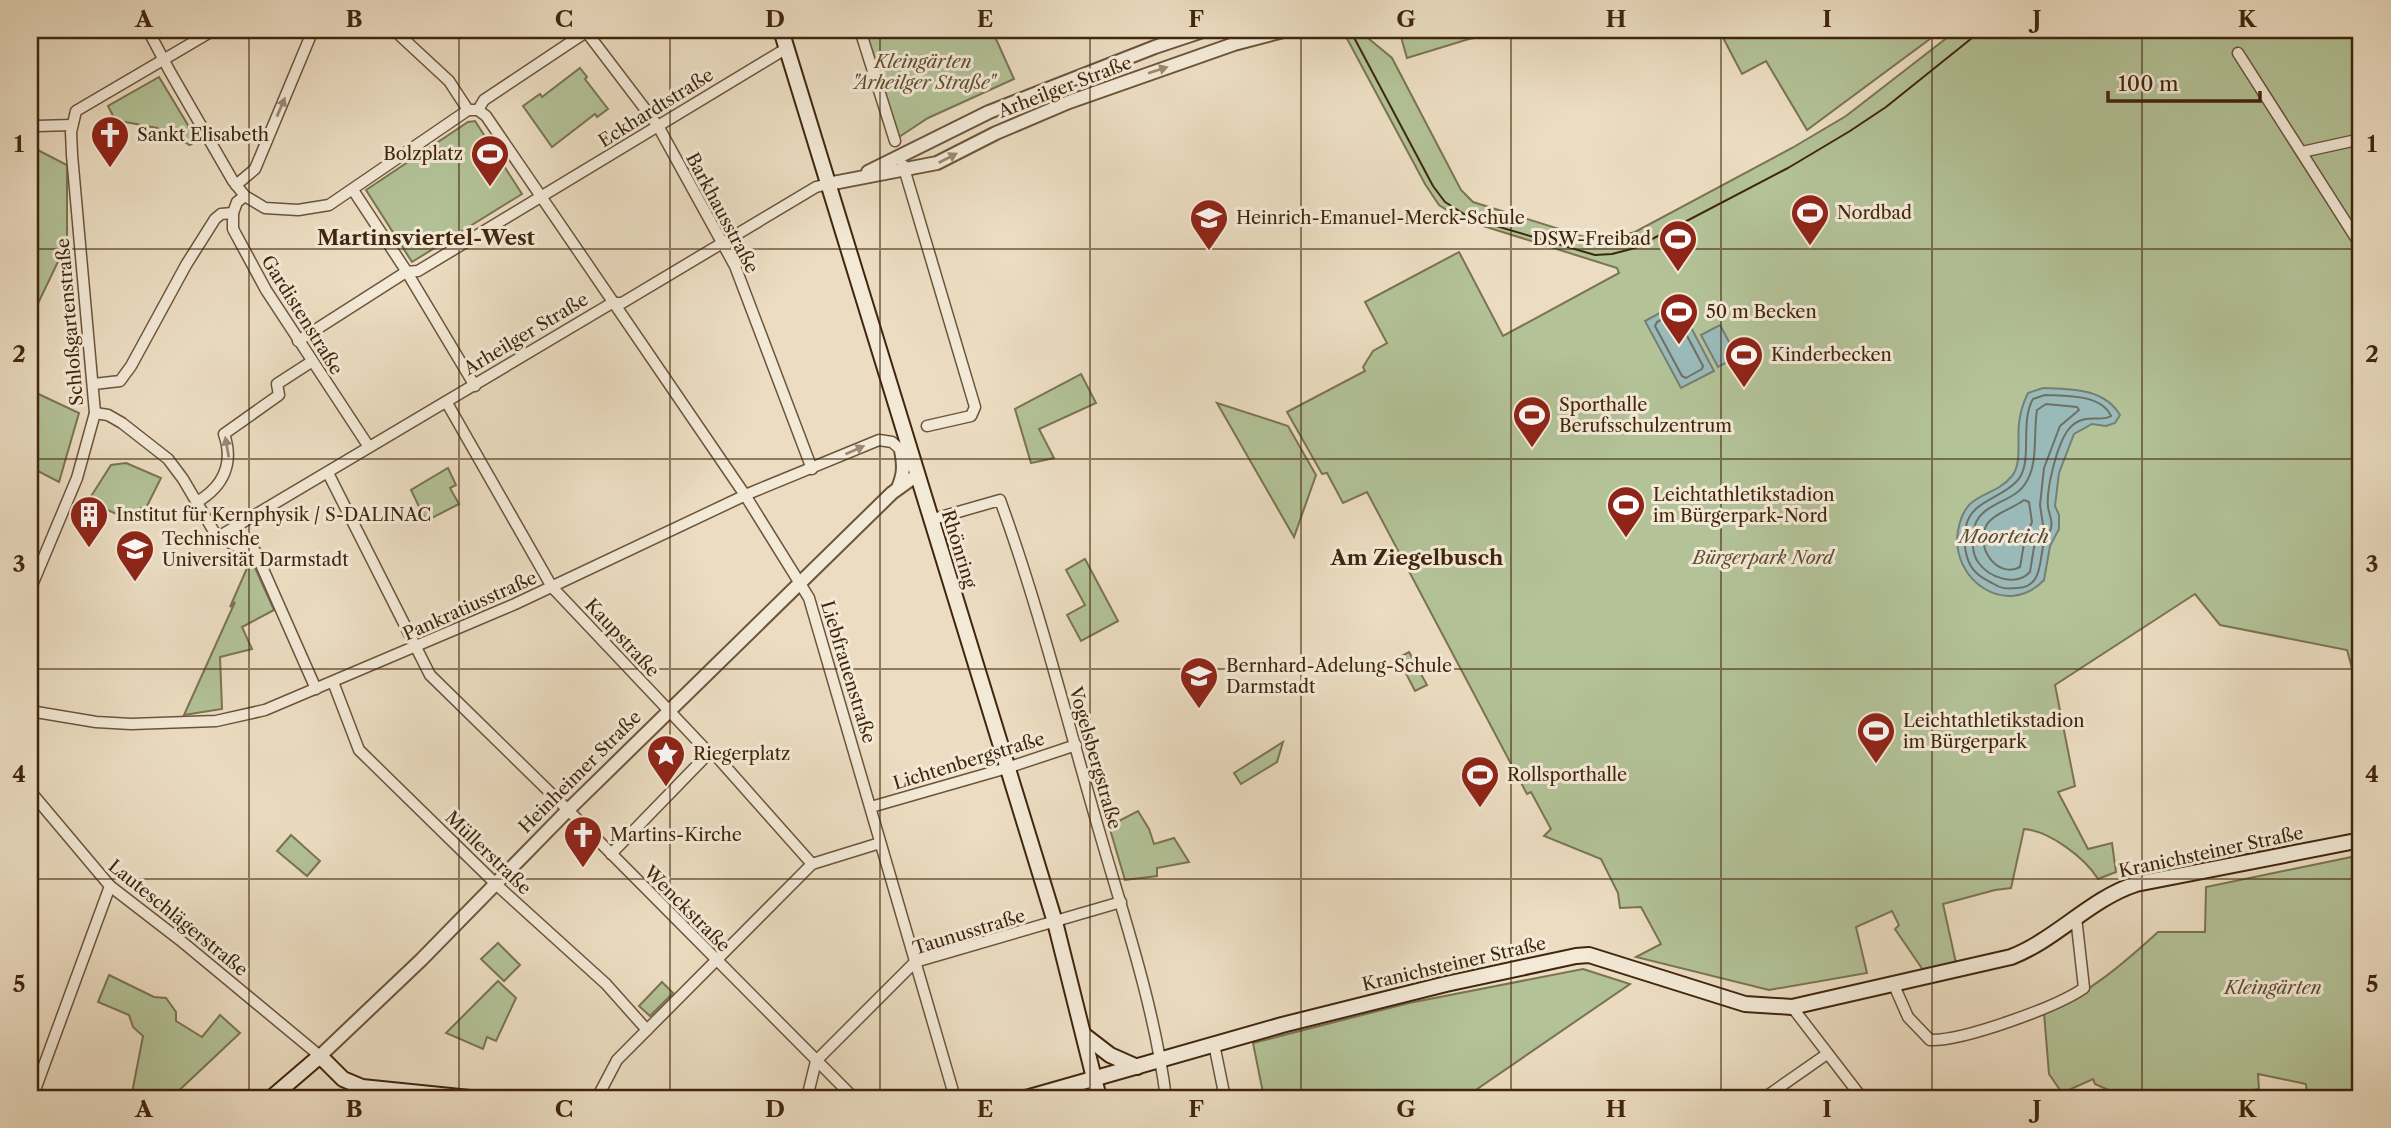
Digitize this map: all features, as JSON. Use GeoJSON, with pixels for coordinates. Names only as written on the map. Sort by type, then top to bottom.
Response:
{"type":"FeatureCollection","features":[{"type":"Feature","properties":{"kind":"main road","name":"Rhönring"},"geometry":{"type":"LineString","coordinates":[[781,30],[1055,922],[1099,1098]]}},
{"type":"Feature","properties":{"kind":"main road"},"geometry":{"type":"LineString","coordinates":[[885,373],[881,383],[901,450]]}},
{"type":"Feature","properties":{"kind":"main road","name":"Kranichsteiner Straße"},"geometry":{"type":"LineString","coordinates":[[1026,1098],[1214,1044],[1446,984],[1521,966],[1589,955],[1745,1004],[1792,1007],[2011,957],[2033,947],[2107,896],[2136,884],[2361,840]]}},
{"type":"Feature","properties":{"kind":"main road"},"geometry":{"type":"LineString","coordinates":[[1084,1035],[1110,1055],[1137,1067]]}},
{"type":"Feature","properties":{"kind":"main road"},"geometry":{"type":"LineString","coordinates":[[320,1056],[358,1093],[470,1098]]}},
{"type":"Feature","properties":{"kind":"main road","name":"Heinheimer Straße"},"geometry":{"type":"LineString","coordinates":[[271,1098],[320,1056]]}},
{"type":"Feature","properties":{"kind":"street"},"geometry":{"type":"LineString","coordinates":[[148,30],[236,185],[245,196],[265,208],[298,210],[329,205],[473,110],[587,30]]}},
{"type":"Feature","properties":{"kind":"street"},"geometry":{"type":"LineString","coordinates":[[30,119],[37,126],[72,125],[76,111],[82,105],[214,30]]}},
{"type":"Feature","properties":{"kind":"street"},"geometry":{"type":"LineString","coordinates":[[236,185],[255,169],[313,30]]}},
{"type":"Feature","properties":{"kind":"street"},"geometry":{"type":"LineString","coordinates":[[394,30],[449,81],[473,110]]}},
{"type":"Feature","properties":{"kind":"street","name":"Barkhausstraße"},"geometry":{"type":"LineString","coordinates":[[587,30],[658,126],[723,241],[813,469]]}},
{"type":"Feature","properties":{"kind":"street"},"geometry":{"type":"LineString","coordinates":[[860,30],[895,141]]}},
{"type":"Feature","properties":{"kind":"street","name":"Arheilger Straße"},"geometry":{"type":"LineString","coordinates":[[858,177],[989,112],[1093,70],[1206,30]]}},
{"type":"Feature","properties":{"kind":"street","name":"Arheilger Straße"},"geometry":{"type":"LineString","coordinates":[[218,537],[612,303],[622,303],[817,187],[937,163],[996,133],[1069,102],[1234,44],[1287,30]]}},
{"type":"Feature","properties":{"kind":"street"},"geometry":{"type":"LineString","coordinates":[[1329,30],[1345,30]]}},
{"type":"Feature","properties":{"kind":"street","name":"Eckhardtstraße"},"geometry":{"type":"LineString","coordinates":[[406,272],[418,271],[787,48]]}},
{"type":"Feature","properties":{"kind":"street"},"geometry":{"type":"LineString","coordinates":[[2238,53],[2361,246]]}},
{"type":"Feature","properties":{"kind":"street","name":"Liebfrauenstraße"},"geometry":{"type":"LineString","coordinates":[[473,110],[486,116],[499,133],[802,583],[809,598],[955,1098]]}},
{"type":"Feature","properties":{"kind":"street","name":"Schloßgartenstraße"},"geometry":{"type":"LineString","coordinates":[[30,590],[77,478],[95,413],[77,232],[72,125]]}},
{"type":"Feature","properties":{"kind":"street"},"geometry":{"type":"LineString","coordinates":[[2302,152],[2361,139]]}},
{"type":"Feature","properties":{"kind":"street"},"geometry":{"type":"LineString","coordinates":[[900,156],[975,407],[971,415],[927,426]]}},
{"type":"Feature","properties":{"kind":"street"},"geometry":{"type":"LineString","coordinates":[[353,190],[475,386]]}},
{"type":"Feature","properties":{"kind":"street"},"geometry":{"type":"LineString","coordinates":[[94,384],[120,381],[215,219],[221,214],[233,213],[237,202],[245,196]]}},
{"type":"Feature","properties":{"kind":"street","name":"Gardistenstraße"},"geometry":{"type":"LineString","coordinates":[[233,213],[233,229],[266,290],[369,447]]}},
{"type":"Feature","properties":{"kind":"street"},"geometry":{"type":"LineString","coordinates":[[298,341],[406,272]]}},
{"type":"Feature","properties":{"kind":"street"},"geometry":{"type":"LineString","coordinates":[[197,502],[209,495],[229,463],[229,449],[224,434],[279,395],[277,384],[311,362]]}},
{"type":"Feature","properties":{"kind":"street","name":"Kaupstraße"},"geometry":{"type":"LineString","coordinates":[[447,403],[552,587],[709,753],[717,757],[812,864]]}},
{"type":"Feature","properties":{"kind":"street"},"geometry":{"type":"LineString","coordinates":[[95,413],[107,415],[122,423],[168,459],[218,537],[255,551],[316,689]]}},
{"type":"Feature","properties":{"kind":"street","name":"Pankratiusstraße"},"geometry":{"type":"LineString","coordinates":[[30,711],[96,722],[131,724],[216,721],[265,710],[552,587],[745,495],[879,440],[892,442],[901,450]]}},
{"type":"Feature","properties":{"kind":"street"},"geometry":{"type":"LineString","coordinates":[[898,488],[903,478],[904,466],[901,450]]}},
{"type":"Feature","properties":{"kind":"street","name":"Wenckstraße"},"geometry":{"type":"LineString","coordinates":[[328,473],[430,675],[854,1098]]}},
{"type":"Feature","properties":{"kind":"street","name":"Heinheimer Straße"},"geometry":{"type":"LineString","coordinates":[[320,1056],[421,960],[496,883],[572,815],[669,711],[898,488],[917,475]]}},
{"type":"Feature","properties":{"kind":"street","name":"Vogelsbergstraße"},"geometry":{"type":"LineString","coordinates":[[930,520],[1000,500],[1121,902],[1162,1059],[1166,1098]]}},
{"type":"Feature","properties":{"kind":"street","name":"Müllerstraße"},"geometry":{"type":"LineString","coordinates":[[333,682],[359,750],[496,883],[606,984],[647,1030]]}},
{"type":"Feature","properties":{"kind":"street","name":"Lichtenbergstraße"},"geometry":{"type":"LineString","coordinates":[[871,807],[1076,746]]}},
{"type":"Feature","properties":{"kind":"street"},"geometry":{"type":"LineString","coordinates":[[611,854],[709,753]]}},
{"type":"Feature","properties":{"kind":"street","name":"Lauteschlägerstraße"},"geometry":{"type":"LineString","coordinates":[[30,791],[110,886],[320,1056]]}},
{"type":"Feature","properties":{"kind":"street"},"geometry":{"type":"LineString","coordinates":[[597,1098],[617,1060],[812,864],[880,843]]}},
{"type":"Feature","properties":{"kind":"street"},"geometry":{"type":"LineString","coordinates":[[32,1098],[110,886]]}},
{"type":"Feature","properties":{"kind":"street","name":"Taunusstraße"},"geometry":{"type":"LineString","coordinates":[[816,1061],[915,962],[1121,902]]}},
{"type":"Feature","properties":{"kind":"street"},"geometry":{"type":"LineString","coordinates":[[1893,983],[1908,1017],[1930,1040],[1961,1036],[2048,1007],[2084,988],[2076,917]]}},
{"type":"Feature","properties":{"kind":"street"},"geometry":{"type":"LineString","coordinates":[[1792,1007],[1862,1098]]}},
{"type":"Feature","properties":{"kind":"street"},"geometry":{"type":"LineString","coordinates":[[1214,1044],[1225,1098]]}},
{"type":"Feature","properties":{"kind":"street"},"geometry":{"type":"LineString","coordinates":[[1764,1098],[1827,1054]]}},
{"type":"Feature","properties":{"kind":"street"},"geometry":{"type":"LineString","coordinates":[[807,1098],[816,1061]]}},
{"type":"Feature","properties":{"kind":"green space","name":"Kleingärten \"Arheilger Straße\""},"geometry":{"type":"Polygon","coordinates":[[[863,30],[992,30],[1014,79],[928,118],[899,137],[863,30]]]}},
{"type":"Feature","properties":{"kind":"green space"},"geometry":{"type":"Polygon","coordinates":[[[1399,30],[1516,30],[1469,39],[1407,58],[1399,30]]]}},
{"type":"Feature","properties":{"kind":"green space"},"geometry":{"type":"Polygon","coordinates":[[[1719,30],[1942,30],[1807,130],[1766,61],[1742,74],[1719,30]]]}},
{"type":"Feature","properties":{"kind":"green space","name":"Bürgerpark Nord"},"geometry":{"type":"Polygon","coordinates":[[[1957,30],[2361,30],[2361,700],[2347,650],[2220,625],[2195,594],[2055,685],[2075,786],[2058,792],[2088,849],[2112,843],[2116,872],[2098,879],[2085,863],[2066,847],[2045,835],[2024,829],[2011,888],[1943,904],[1956,963],[1923,970],[1895,929],[1899,925],[1892,911],[1856,927],[1867,973],[1769,990],[1636,957],[1661,944],[1641,907],[1620,908],[1618,893],[1601,859],[1544,836],[1551,829],[1531,792],[1527,794],[1367,492],[1343,503],[1327,473],[1322,474],[1287,412],[1365,371],[1363,367],[1373,351],[1387,343],[1365,302],[1459,252],[1503,336],[1619,273],[1617,268],[1461,219],[1439,205],[1425,184],[1344,33],[1355,31],[1392,58],[1461,190],[1473,202],[1591,239],[1610,239],[1635,232],[1846,116],[1957,30]]]}},
{"type":"Feature","properties":{"kind":"green space"},"geometry":{"type":"Polygon","coordinates":[[[580,68],[608,109],[597,117],[595,114],[552,147],[523,106],[540,94],[542,97],[580,68]]]}},
{"type":"Feature","properties":{"kind":"green space"},"geometry":{"type":"Polygon","coordinates":[[[159,77],[197,140],[190,145],[157,128],[115,120],[108,106],[159,77]]]}},
{"type":"Feature","properties":{"kind":"green space"},"geometry":{"type":"Polygon","coordinates":[[[475,121],[522,194],[412,262],[366,190],[468,122],[475,121]]]}},
{"type":"Feature","properties":{"kind":"green space"},"geometry":{"type":"Polygon","coordinates":[[[30,146],[67,165],[67,243],[30,320],[30,146]]]}},
{"type":"Feature","properties":{"kind":"green space"},"geometry":{"type":"Polygon","coordinates":[[[1081,374],[1096,403],[1039,429],[1054,458],[1031,463],[1015,409],[1081,374]]]}},
{"type":"Feature","properties":{"kind":"green space"},"geometry":{"type":"Polygon","coordinates":[[[30,390],[79,413],[59,482],[30,467],[30,390]]]}},
{"type":"Feature","properties":{"kind":"green space"},"geometry":{"type":"Polygon","coordinates":[[[1217,403],[1288,426],[1316,475],[1294,537],[1217,403]]]}},
{"type":"Feature","properties":{"kind":"green space"},"geometry":{"type":"Polygon","coordinates":[[[126,463],[161,478],[145,510],[141,508],[136,516],[128,513],[125,518],[88,501],[111,465],[126,463]]]}},
{"type":"Feature","properties":{"kind":"green space"},"geometry":{"type":"Polygon","coordinates":[[[448,468],[456,485],[450,488],[459,504],[426,521],[411,490],[448,468]]]}},
{"type":"Feature","properties":{"kind":"green space"},"geometry":{"type":"Polygon","coordinates":[[[251,559],[274,610],[242,627],[252,649],[220,657],[222,709],[184,715],[235,602],[230,607],[251,559]]]}},
{"type":"Feature","properties":{"kind":"green space"},"geometry":{"type":"Polygon","coordinates":[[[1085,559],[1118,621],[1081,641],[1067,615],[1085,605],[1066,570],[1085,559]]]}},
{"type":"Feature","properties":{"kind":"green space"},"geometry":{"type":"Polygon","coordinates":[[[1409,652],[1427,685],[1415,691],[1398,658],[1409,652]]]}},
{"type":"Feature","properties":{"kind":"green space"},"geometry":{"type":"Polygon","coordinates":[[[1283,742],[1277,762],[1241,784],[1234,773],[1283,742]]]}},
{"type":"Feature","properties":{"kind":"green space"},"geometry":{"type":"Polygon","coordinates":[[[1138,811],[1154,844],[1174,838],[1189,862],[1157,868],[1157,876],[1125,880],[1109,826],[1138,811]]]}},
{"type":"Feature","properties":{"kind":"green space"},"geometry":{"type":"Polygon","coordinates":[[[291,835],[320,861],[307,876],[277,851],[291,835]]]}},
{"type":"Feature","properties":{"kind":"green space","name":"Kleingärten"},"geometry":{"type":"Polygon","coordinates":[[[2361,855],[2361,1098],[2307,1098],[2306,1084],[2258,1074],[2259,1089],[2206,1098],[2126,1098],[2095,1084],[2093,1079],[2062,1093],[2049,1074],[2044,1013],[2075,997],[2104,977],[2158,932],[2205,932],[2206,887],[2361,855]]]}},
{"type":"Feature","properties":{"kind":"green space"},"geometry":{"type":"Polygon","coordinates":[[[498,943],[520,965],[504,981],[481,959],[498,943]]]}},
{"type":"Feature","properties":{"kind":"green space"},"geometry":{"type":"Polygon","coordinates":[[[1583,969],[1630,984],[1464,1098],[1264,1098],[1253,1043],[1409,1003],[1583,969]]]}},
{"type":"Feature","properties":{"kind":"green space"},"geometry":{"type":"Polygon","coordinates":[[[109,975],[154,997],[166,998],[176,1012],[176,1021],[202,1037],[220,1015],[240,1033],[171,1098],[131,1098],[143,1036],[133,1027],[129,1015],[98,1002],[109,975]]]}},
{"type":"Feature","properties":{"kind":"green space"},"geometry":{"type":"Polygon","coordinates":[[[498,981],[516,998],[496,1041],[487,1037],[483,1049],[446,1033],[498,981]]]}},
{"type":"Feature","properties":{"kind":"green space"},"geometry":{"type":"Polygon","coordinates":[[[662,982],[673,993],[650,1016],[639,1006],[662,982]]]}},
{"type":"Feature","properties":{"kind":"water","name":"50 m Becken"},"geometry":{"type":"Polygon","coordinates":[[[1678,303],[1714,371],[1681,388],[1645,321],[1678,303]]]}},
{"type":"Feature","properties":{"kind":"water"},"geometry":{"type":"Polygon","coordinates":[[[1720,325],[1737,357],[1718,367],[1701,335],[1720,325]]]}},
{"type":"Feature","properties":{"kind":"water","name":"Moorteich"},"geometry":{"type":"Polygon","coordinates":[[[2043,388],[2075,390],[2096,395],[2113,406],[2120,415],[2115,423],[2106,426],[2092,424],[2074,434],[2059,473],[2055,506],[2059,515],[2059,529],[2050,546],[2044,580],[2029,591],[2014,596],[1998,595],[1972,578],[1963,565],[1958,549],[1958,531],[1967,508],[1973,501],[2004,484],[2015,471],[2023,404],[2028,393],[2043,388]]]}},
{"type":"Feature","properties":{"kind":"tram line"},"geometry":{"type":"LineString","coordinates":[[1350,30],[1433,186],[1445,202],[1472,219],[1595,255],[1635,248],[1788,168],[1886,107],[1982,30]]}},
{"type":"Feature","properties":{"kind":"place","name":"Sankt Elisabeth"},"geometry":{"type":"Point","coordinates":[110,169]}},
{"type":"Feature","properties":{"kind":"place","name":"Bolzplatz"},"geometry":{"type":"Point","coordinates":[490,188]}},
{"type":"Feature","properties":{"kind":"place","name":"Nordbad"},"geometry":{"type":"Point","coordinates":[1810,247]}},
{"type":"Feature","properties":{"kind":"place","name":"Heinrich-Emanuel-Merck-Schule"},"geometry":{"type":"Point","coordinates":[1209,252]}},
{"type":"Feature","properties":{"kind":"place","name":"DSW-Freibad"},"geometry":{"type":"Point","coordinates":[1678,273]}},
{"type":"Feature","properties":{"kind":"place","name":"50 m Becken"},"geometry":{"type":"Point","coordinates":[1679,346]}},
{"type":"Feature","properties":{"kind":"place","name":"Kinderbecken"},"geometry":{"type":"Point","coordinates":[1744,389]}},
{"type":"Feature","properties":{"kind":"place","name":"Sporthalle Berufsschulzentrum"},"geometry":{"type":"Point","coordinates":[1532,449]}},
{"type":"Feature","properties":{"kind":"place","name":"Leichtathletikstadion im Bürgerpark-Nord"},"geometry":{"type":"Point","coordinates":[1626,539]}},
{"type":"Feature","properties":{"kind":"place","name":"Institut für Kernphysik / S-DALINAC"},"geometry":{"type":"Point","coordinates":[89,549]}},
{"type":"Feature","properties":{"kind":"place","name":"Technische Universität Darmstadt"},"geometry":{"type":"Point","coordinates":[135,583]}},
{"type":"Feature","properties":{"kind":"place","name":"Bernhard-Adelung-Schule Darmstadt"},"geometry":{"type":"Point","coordinates":[1199,710]}},
{"type":"Feature","properties":{"kind":"place","name":"Leichtathletikstadion im Bürgerpark"},"geometry":{"type":"Point","coordinates":[1876,765]}},
{"type":"Feature","properties":{"kind":"place","name":"Riegerplatz"},"geometry":{"type":"Point","coordinates":[666,788]}},
{"type":"Feature","properties":{"kind":"place","name":"Rollsporthalle"},"geometry":{"type":"Point","coordinates":[1480,809]}},
{"type":"Feature","properties":{"kind":"place","name":"Martins-Kirche"},"geometry":{"type":"Point","coordinates":[583,869]}},
{"type":"Feature","properties":{"kind":"district","name":"Martinsviertel-West"},"geometry":{"type":"Point","coordinates":[426,238]}},
{"type":"Feature","properties":{"kind":"district","name":"Am Ziegelbusch"},"geometry":{"type":"Point","coordinates":[1417,558]}}]}
